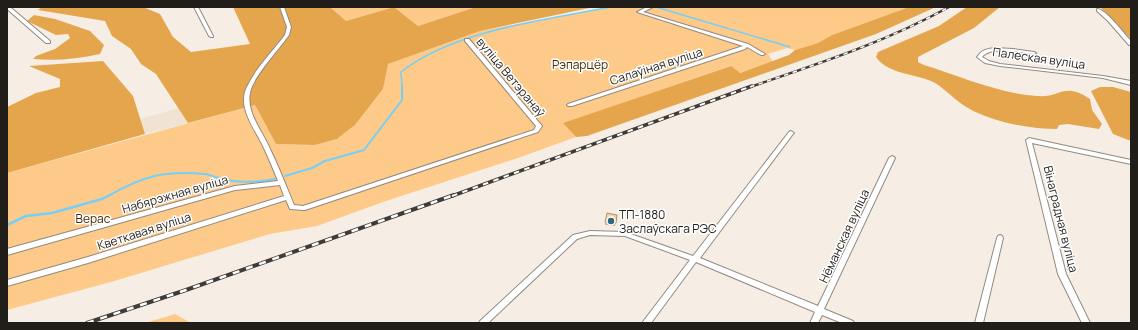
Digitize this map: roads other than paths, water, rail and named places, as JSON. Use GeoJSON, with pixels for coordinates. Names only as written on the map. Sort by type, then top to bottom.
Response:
{"type":"FeatureCollection","features":[{"type":"Feature","properties":{"kind":"street"},"geometry":{"type":"LineString","coordinates":[[7,7],[48,42]]}},
{"type":"Feature","properties":{"kind":"street"},"geometry":{"type":"LineString","coordinates":[[196,7],[211,36]]}},
{"type":"Feature","properties":{"kind":"street"},"geometry":{"type":"LineString","coordinates":[[282,7],[289,27],[287,36],[253,81],[247,93],[249,110],[288,197]]}},
{"type":"Feature","properties":{"kind":"street"},"geometry":{"type":"LineString","coordinates":[[651,7],[639,12],[746,45],[763,54]]}},
{"type":"Feature","properties":{"kind":"street"},"geometry":{"type":"LineString","coordinates":[[1098,10],[1110,20],[1131,44]]}},
{"type":"Feature","properties":{"kind":"street","name":"вуліца Ветэранаў"},"geometry":{"type":"LineString","coordinates":[[288,197],[292,207],[303,208],[536,131],[539,126],[467,40]]}},
{"type":"Feature","properties":{"kind":"street","name":"Салаўіная вуліца"},"geometry":{"type":"LineString","coordinates":[[570,105],[744,48],[746,45]]}},
{"type":"Feature","properties":{"kind":"street","name":"Палеская вуліца"},"geometry":{"type":"LineString","coordinates":[[1034,53],[991,49],[982,52],[979,56],[987,62],[1000,65],[1103,77],[1131,84]]}},
{"type":"Feature","properties":{"kind":"street"},"geometry":{"type":"LineString","coordinates":[[646,323],[791,133]]}},
{"type":"Feature","properties":{"kind":"street","name":"Вінаградная вуліца"},"geometry":{"type":"LineString","coordinates":[[1086,323],[1062,274],[1029,140],[1131,162]]}},
{"type":"Feature","properties":{"kind":"street","name":"Нёманская вуліца"},"geometry":{"type":"LineString","coordinates":[[814,323],[892,158]]}},
{"type":"Feature","properties":{"kind":"street","name":"Набярэжная вуліца"},"geometry":{"type":"LineString","coordinates":[[7,252],[234,188],[282,183]]}},
{"type":"Feature","properties":{"kind":"street","name":"Кветкавая вуліца"},"geometry":{"type":"LineString","coordinates":[[7,283],[88,260],[288,197]]}},
{"type":"Feature","properties":{"kind":"street"},"geometry":{"type":"LineString","coordinates":[[483,323],[575,237],[590,233],[625,234],[695,259],[850,323]]}},
{"type":"Feature","properties":{"kind":"street"},"geometry":{"type":"LineString","coordinates":[[979,323],[1000,238]]}},
{"type":"Feature","properties":{"kind":"waterway"},"geometry":{"type":"LineString","coordinates":[[402,87],[401,72],[423,58],[447,46],[473,36],[530,22],[611,7]]}},
{"type":"Feature","properties":{"kind":"waterway"},"geometry":{"type":"LineString","coordinates":[[656,7],[790,47]]}},
{"type":"Feature","properties":{"kind":"waterway"},"geometry":{"type":"LineString","coordinates":[[285,176],[312,168],[325,161],[364,150],[402,100],[402,87]]}},
{"type":"Feature","properties":{"kind":"waterway"},"geometry":{"type":"LineString","coordinates":[[108,196],[144,179],[166,174],[205,174],[238,182],[275,179]]}},
{"type":"Feature","properties":{"kind":"waterway"},"geometry":{"type":"LineString","coordinates":[[7,225],[26,216],[52,213],[108,196]]}},
{"type":"Feature","properties":{"kind":"railway"},"geometry":{"type":"LineString","coordinates":[[750,87],[876,42],[925,20],[949,7]]}},
{"type":"Feature","properties":{"kind":"railway"},"geometry":{"type":"LineString","coordinates":[[452,196],[752,86]]}},
{"type":"Feature","properties":{"kind":"railway"},"geometry":{"type":"LineString","coordinates":[[87,323],[186,290],[454,195]]}},
{"type":"Feature","properties":{"kind":"place","name":"ТП-1880 Заслаўскага РЭС"},"geometry":{"type":"Point","coordinates":[611,221]}},
{"type":"Feature","properties":{"kind":"park label","name":"Рэпарцёр"},"geometry":{"type":"Point","coordinates":[580,64]}},
{"type":"Feature","properties":{"kind":"park label","name":"Верас"},"geometry":{"type":"Point","coordinates":[93,218]}}]}
